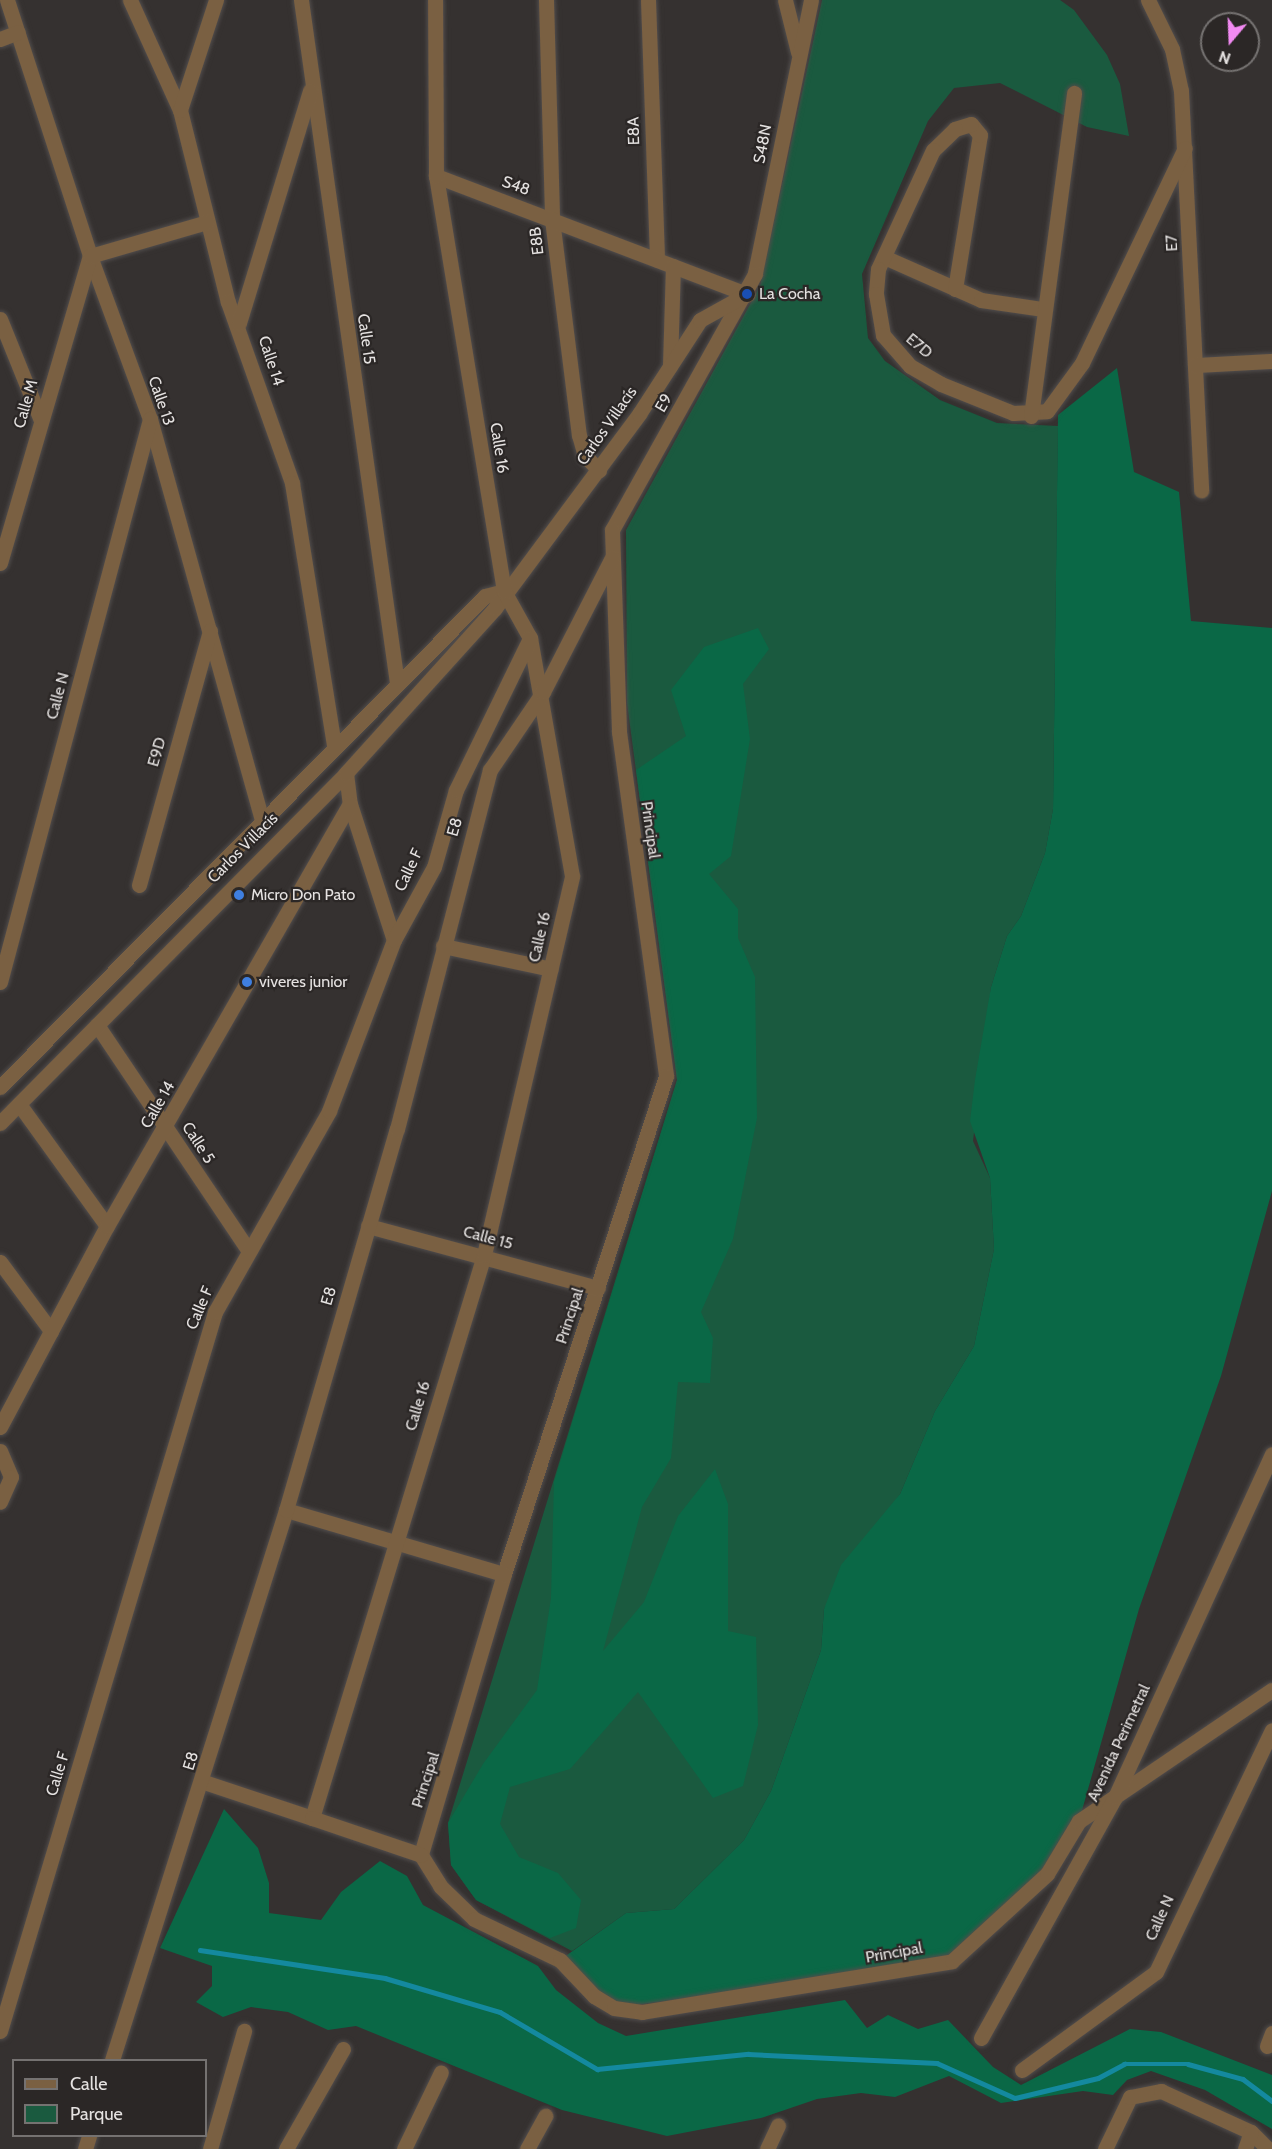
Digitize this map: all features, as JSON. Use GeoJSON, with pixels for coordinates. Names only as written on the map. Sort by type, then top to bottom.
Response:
{"type":"FeatureCollection","features":[{"type":"Feature","properties":{"kind":"street","name":"Calle 13"},"geometry":{"type":"LineString","coordinates":[[7,0],[90,256],[150,419],[211,629],[262,819]]}},
{"type":"Feature","properties":{"kind":"street","name":"Calle 14"},"geometry":{"type":"LineString","coordinates":[[130,0],[180,110],[228,302],[239,323],[292,483],[334,745]]}},
{"type":"Feature","properties":{"kind":"street"},"geometry":{"type":"LineString","coordinates":[[180,110],[216,0]]}},
{"type":"Feature","properties":{"kind":"street","name":"Calle 15"},"geometry":{"type":"LineString","coordinates":[[301,0],[397,683]]}},
{"type":"Feature","properties":{"kind":"street"},"geometry":{"type":"LineString","coordinates":[[435,0],[436,176]]}},
{"type":"Feature","properties":{"kind":"street","name":"E8B"},"geometry":{"type":"LineString","coordinates":[[546,0],[552,219],[579,435],[585,456],[599,470]]}},
{"type":"Feature","properties":{"kind":"street","name":"E8A"},"geometry":{"type":"LineString","coordinates":[[648,0],[657,260]]}},
{"type":"Feature","properties":{"kind":"street"},"geometry":{"type":"LineString","coordinates":[[785,0],[799,54]]}},
{"type":"Feature","properties":{"kind":"street","name":"S48N"},"geometry":{"type":"LineString","coordinates":[[747,294],[760,258],[799,54],[812,0]]}},
{"type":"Feature","properties":{"kind":"street","name":"E7"},"geometry":{"type":"LineString","coordinates":[[1148,0],[1172,49],[1185,148],[1201,491]]}},
{"type":"Feature","properties":{"kind":"street"},"geometry":{"type":"LineString","coordinates":[[0,39],[18,32]]}},
{"type":"Feature","properties":{"kind":"street"},"geometry":{"type":"LineString","coordinates":[[239,323],[312,85]]}},
{"type":"Feature","properties":{"kind":"street"},"geometry":{"type":"LineString","coordinates":[[1074,93],[1030,416],[1047,411],[1062,397],[1082,363],[1185,148]]}},
{"type":"Feature","properties":{"kind":"street","name":"E7D"},"geometry":{"type":"LineString","coordinates":[[955,289],[980,135],[977,127],[955,129],[933,150],[884,257],[876,294],[883,335],[894,351],[941,384],[1030,416]]}},
{"type":"Feature","properties":{"kind":"street","name":"S48"},"geometry":{"type":"LineString","coordinates":[[436,176],[747,294]]}},
{"type":"Feature","properties":{"kind":"street","name":"Calle 16"},"geometry":{"type":"LineString","coordinates":[[312,1818],[346,1695],[484,1255],[572,876],[543,692],[530,638],[504,591],[436,176]]}},
{"type":"Feature","properties":{"kind":"street"},"geometry":{"type":"LineString","coordinates":[[90,256],[207,222]]}},
{"type":"Feature","properties":{"kind":"street","name":"Calle M"},"geometry":{"type":"LineString","coordinates":[[0,563],[40,418],[90,256]]}},
{"type":"Feature","properties":{"kind":"street"},"geometry":{"type":"LineString","coordinates":[[884,257],[955,289],[994,303],[1043,309]]}},
{"type":"Feature","properties":{"kind":"street"},"geometry":{"type":"LineString","coordinates":[[670,366],[673,266]]}},
{"type":"Feature","properties":{"kind":"street","name":"Carlos Villacís"},"geometry":{"type":"LineString","coordinates":[[0,1123],[346,773],[495,608],[504,591],[599,470],[700,320],[747,294]]}},
{"type":"Feature","properties":{"kind":"street","name":"E9"},"geometry":{"type":"LineString","coordinates":[[612,530],[747,294]]}},
{"type":"Feature","properties":{"kind":"street"},"geometry":{"type":"LineString","coordinates":[[0,319],[40,418]]}},
{"type":"Feature","properties":{"kind":"street"},"geometry":{"type":"LineString","coordinates":[[1195,365],[1272,361]]}},
{"type":"Feature","properties":{"kind":"street","name":"Calle N"},"geometry":{"type":"LineString","coordinates":[[0,982],[150,419]]}},
{"type":"Feature","properties":{"kind":"street","name":"Principal"},"geometry":{"type":"LineString","coordinates":[[612,530],[619,732],[666,1076],[504,1574],[421,1855],[440,1886],[474,1919],[560,1959],[594,1996],[614,2008],[642,2012],[952,1961],[1047,1874],[1079,1821],[1272,1690]]}},
{"type":"Feature","properties":{"kind":"street","name":"E8"},"geometry":{"type":"LineString","coordinates":[[113,2059],[204,1782],[286,1510],[368,1226],[490,770],[543,692],[612,558]]}},
{"type":"Feature","properties":{"kind":"street","name":"Carlos Villacís"},"geometry":{"type":"LineString","coordinates":[[0,1087],[334,745],[485,596],[504,591]]}},
{"type":"Feature","properties":{"kind":"street","name":"E9D"},"geometry":{"type":"LineString","coordinates":[[139,885],[211,629]]}},
{"type":"Feature","properties":{"kind":"street","name":"Calle F"},"geometry":{"type":"LineString","coordinates":[[0,2031],[215,1312],[329,1111],[394,940],[434,867],[456,790],[530,638]]}},
{"type":"Feature","properties":{"kind":"street"},"geometry":{"type":"LineString","coordinates":[[346,773],[350,804],[394,940]]}},
{"type":"Feature","properties":{"kind":"street","name":"Calle 14"},"geometry":{"type":"LineString","coordinates":[[0,1427],[107,1226],[350,804]]}},
{"type":"Feature","properties":{"kind":"street"},"geometry":{"type":"LineString","coordinates":[[443,946],[551,969]]}},
{"type":"Feature","properties":{"kind":"street","name":"Calle 5"},"geometry":{"type":"LineString","coordinates":[[97,1025],[249,1251]]}},
{"type":"Feature","properties":{"kind":"street"},"geometry":{"type":"LineString","coordinates":[[19,1104],[107,1226]]}},
{"type":"Feature","properties":{"kind":"street","name":"Calle 15"},"geometry":{"type":"LineString","coordinates":[[368,1226],[598,1287]]}},
{"type":"Feature","properties":{"kind":"street"},"geometry":{"type":"LineString","coordinates":[[0,1262],[51,1331]]}},
{"type":"Feature","properties":{"kind":"street"},"geometry":{"type":"LineString","coordinates":[[0,1451],[10,1469],[9,1486],[0,1502]]}},
{"type":"Feature","properties":{"kind":"street","name":"Avenida Perimetral"},"geometry":{"type":"LineString","coordinates":[[981,2038],[1115,1797],[1272,1454]]}},
{"type":"Feature","properties":{"kind":"street"},"geometry":{"type":"LineString","coordinates":[[286,1510],[396,1539],[504,1574]]}},
{"type":"Feature","properties":{"kind":"street","name":"Calle N"},"geometry":{"type":"LineString","coordinates":[[1022,2070],[1156,1972],[1272,1730]]}},
{"type":"Feature","properties":{"kind":"street"},"geometry":{"type":"LineString","coordinates":[[204,1782],[421,1855]]}},
{"type":"Feature","properties":{"kind":"street"},"geometry":{"type":"LineString","coordinates":[[210,2149],[244,2031]]}},
{"type":"Feature","properties":{"kind":"street"},"geometry":{"type":"LineString","coordinates":[[286,2149],[343,2049]]}},
{"type":"Feature","properties":{"kind":"street"},"geometry":{"type":"LineString","coordinates":[[404,2149],[441,2072]]}},
{"type":"Feature","properties":{"kind":"street"},"geometry":{"type":"LineString","coordinates":[[1106,2149],[1130,2097],[1161,2091],[1251,2132],[1268,2149]]}},
{"type":"Feature","properties":{"kind":"street"},"geometry":{"type":"LineString","coordinates":[[527,2149],[545,2116]]}},
{"type":"Feature","properties":{"kind":"street"},"geometry":{"type":"LineString","coordinates":[[767,2149],[778,2125]]}},
{"type":"Feature","properties":{"kind":"street"},"geometry":{"type":"LineString","coordinates":[[1245,2149],[1251,2132]]}},
{"type":"Feature","properties":{"kind":"green space"},"geometry":{"type":"Polygon","coordinates":[[[822,0],[1060,0],[1074,10],[1107,55],[1120,84],[1129,136],[1087,127],[1000,83],[954,88],[928,121],[862,274],[868,338],[885,361],[940,400],[997,423],[1058,426],[1053,809],[1045,853],[1021,916],[1007,936],[991,987],[973,1141],[990,1178],[994,1249],[974,1346],[935,1411],[900,1494],[824,1609],[821,1650],[771,1791],[744,1840],[674,1909],[626,1913],[572,1951],[476,1900],[451,1865],[448,1823],[677,1080],[627,703],[626,530],[760,286],[822,0]]]}},
{"type":"Feature","properties":{"kind":"green space"},"geometry":{"type":"Polygon","coordinates":[[[1117,368],[1134,472],[1179,492],[1191,621],[1272,628],[1272,1191],[1221,1376],[1139,1609],[1079,1821],[1047,1874],[952,1961],[614,2008],[560,1960],[626,1913],[674,1909],[744,1840],[771,1791],[821,1650],[824,1609],[841,1565],[900,1494],[935,1411],[974,1346],[994,1249],[990,1178],[970,1121],[975,1080],[991,987],[1007,936],[1021,916],[1045,853],[1053,809],[1058,415],[1117,368]]]}},
{"type":"Feature","properties":{"kind":"green space"},"geometry":{"type":"Polygon","coordinates":[[[758,628],[769,649],[743,684],[750,739],[731,856],[709,874],[738,909],[738,938],[755,977],[757,1118],[733,1239],[701,1312],[713,1338],[710,1383],[678,1382],[671,1458],[642,1507],[603,1651],[644,1602],[678,1516],[715,1469],[728,1504],[728,1631],[756,1637],[758,1725],[743,1786],[713,1798],[638,1692],[570,1769],[510,1787],[500,1824],[519,1857],[558,1873],[581,1900],[576,1928],[550,1938],[476,1900],[451,1865],[448,1823],[483,1764],[537,1690],[551,1598],[554,1482],[677,1080],[636,770],[686,736],[671,690],[704,647],[758,628]]]}},
{"type":"Feature","properties":{"kind":"green space"},"geometry":{"type":"Polygon","coordinates":[[[224,1809],[258,1848],[269,1883],[269,1913],[321,1920],[341,1892],[380,1861],[407,1876],[423,1905],[538,1966],[556,1990],[598,2023],[626,2036],[845,2000],[867,2028],[888,2015],[918,2029],[948,2020],[993,2067],[1021,2085],[1130,2029],[1161,2032],[1272,2075],[1272,2129],[1205,2090],[1151,2071],[1127,2080],[1113,2095],[1083,2091],[1001,2103],[949,2076],[895,2097],[861,2093],[817,2099],[761,2118],[667,2136],[562,2110],[356,2026],[328,2030],[288,2012],[251,2007],[223,2017],[196,2002],[212,1986],[212,1966],[160,1948],[224,1809]]]}},
{"type":"Feature","properties":{"kind":"waterway"},"geometry":{"type":"LineString","coordinates":[[200,1950],[385,1978],[500,2012],[597,2069],[748,2054],[937,2063],[1015,2098],[1098,2078],[1124,2064],[1188,2064],[1243,2079],[1272,2101]]}},
{"type":"Feature","properties":{"kind":"place","name":"La Cocha"},"geometry":{"type":"Point","coordinates":[747,294]}},
{"type":"Feature","properties":{"kind":"place","name":"Micro Don Pato"},"geometry":{"type":"Point","coordinates":[239,895]}},
{"type":"Feature","properties":{"kind":"place","name":"viveres junior"},"geometry":{"type":"Point","coordinates":[247,982]}}]}
